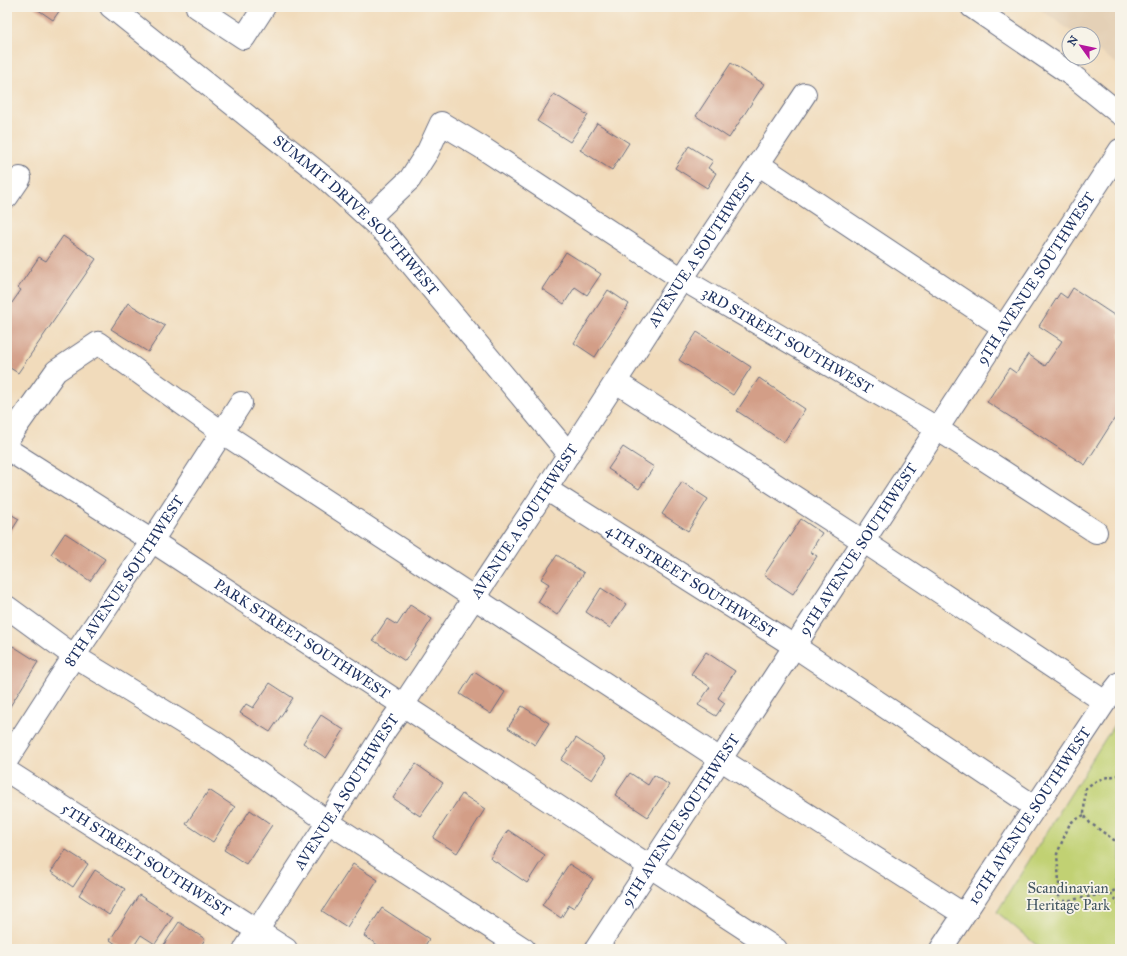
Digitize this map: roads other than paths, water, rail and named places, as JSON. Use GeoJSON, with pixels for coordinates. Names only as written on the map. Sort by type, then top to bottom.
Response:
{"type":"FeatureCollection","features":[{"type":"Feature","properties":{"kind":"street","name":"SUMMIT DRIVE SOUTHWEST"},"geometry":{"type":"LineString","coordinates":[[111,7],[325,178],[370,218],[387,235],[569,454]]}},
{"type":"Feature","properties":{"kind":"street"},"geometry":{"type":"LineString","coordinates":[[197,7],[244,38],[264,7]]}},
{"type":"Feature","properties":{"kind":"street"},"geometry":{"type":"LineString","coordinates":[[972,7],[1074,76],[1120,114]]}},
{"type":"Feature","properties":{"kind":"street","name":"AVENUE A SOUTHWEST"},"geometry":{"type":"LineString","coordinates":[[245,949],[328,822],[386,729],[475,598],[682,279],[805,94]]}},
{"type":"Feature","properties":{"kind":"street","name":"3RD STREET SOUTHWEST"},"geometry":{"type":"LineString","coordinates":[[370,218],[410,179],[428,151],[441,123],[481,147],[682,279],[936,428],[1096,532]]}},
{"type":"Feature","properties":{"kind":"street","name":"9TH AVENUE SOUTHWEST"},"geometry":{"type":"LineString","coordinates":[[596,949],[936,428],[1120,150]]}},
{"type":"Feature","properties":{"kind":"street"},"geometry":{"type":"LineString","coordinates":[[758,164],[1003,327]]}},
{"type":"Feature","properties":{"kind":"street"},"geometry":{"type":"LineString","coordinates":[[7,197],[20,178]]}},
{"type":"Feature","properties":{"kind":"street"},"geometry":{"type":"LineString","coordinates":[[7,440],[56,371],[98,343],[223,433],[720,758],[963,914]]}},
{"type":"Feature","properties":{"kind":"street"},"geometry":{"type":"LineString","coordinates":[[616,382],[863,541],[1105,702]]}},
{"type":"Feature","properties":{"kind":"street","name":"8TH AVENUE SOUTHWEST"},"geometry":{"type":"LineString","coordinates":[[7,760],[74,656],[223,433],[241,403]]}},
{"type":"Feature","properties":{"kind":"street","name":"PARK STREET SOUTHWEST"},"geometry":{"type":"LineString","coordinates":[[7,449],[152,541],[776,949]]}},
{"type":"Feature","properties":{"kind":"street","name":"4TH STREET SOUTHWEST"},"geometry":{"type":"LineString","coordinates":[[546,490],[794,646],[1034,807]]}},
{"type":"Feature","properties":{"kind":"street"},"geometry":{"type":"LineString","coordinates":[[7,607],[74,656],[216,743],[328,822],[524,949]]}},
{"type":"Feature","properties":{"kind":"street","name":"10TH AVENUE SOUTHWEST"},"geometry":{"type":"LineString","coordinates":[[941,949],[1034,807],[1105,702],[1120,683]]}},
{"type":"Feature","properties":{"kind":"street","name":"5TH STREET SOUTHWEST"},"geometry":{"type":"LineString","coordinates":[[7,771],[286,949]]}},
{"type":"Feature","properties":{"kind":"park label","name":"Scandinavian Heritage Park"},"geometry":{"type":"Point","coordinates":[1068,896]}}]}
